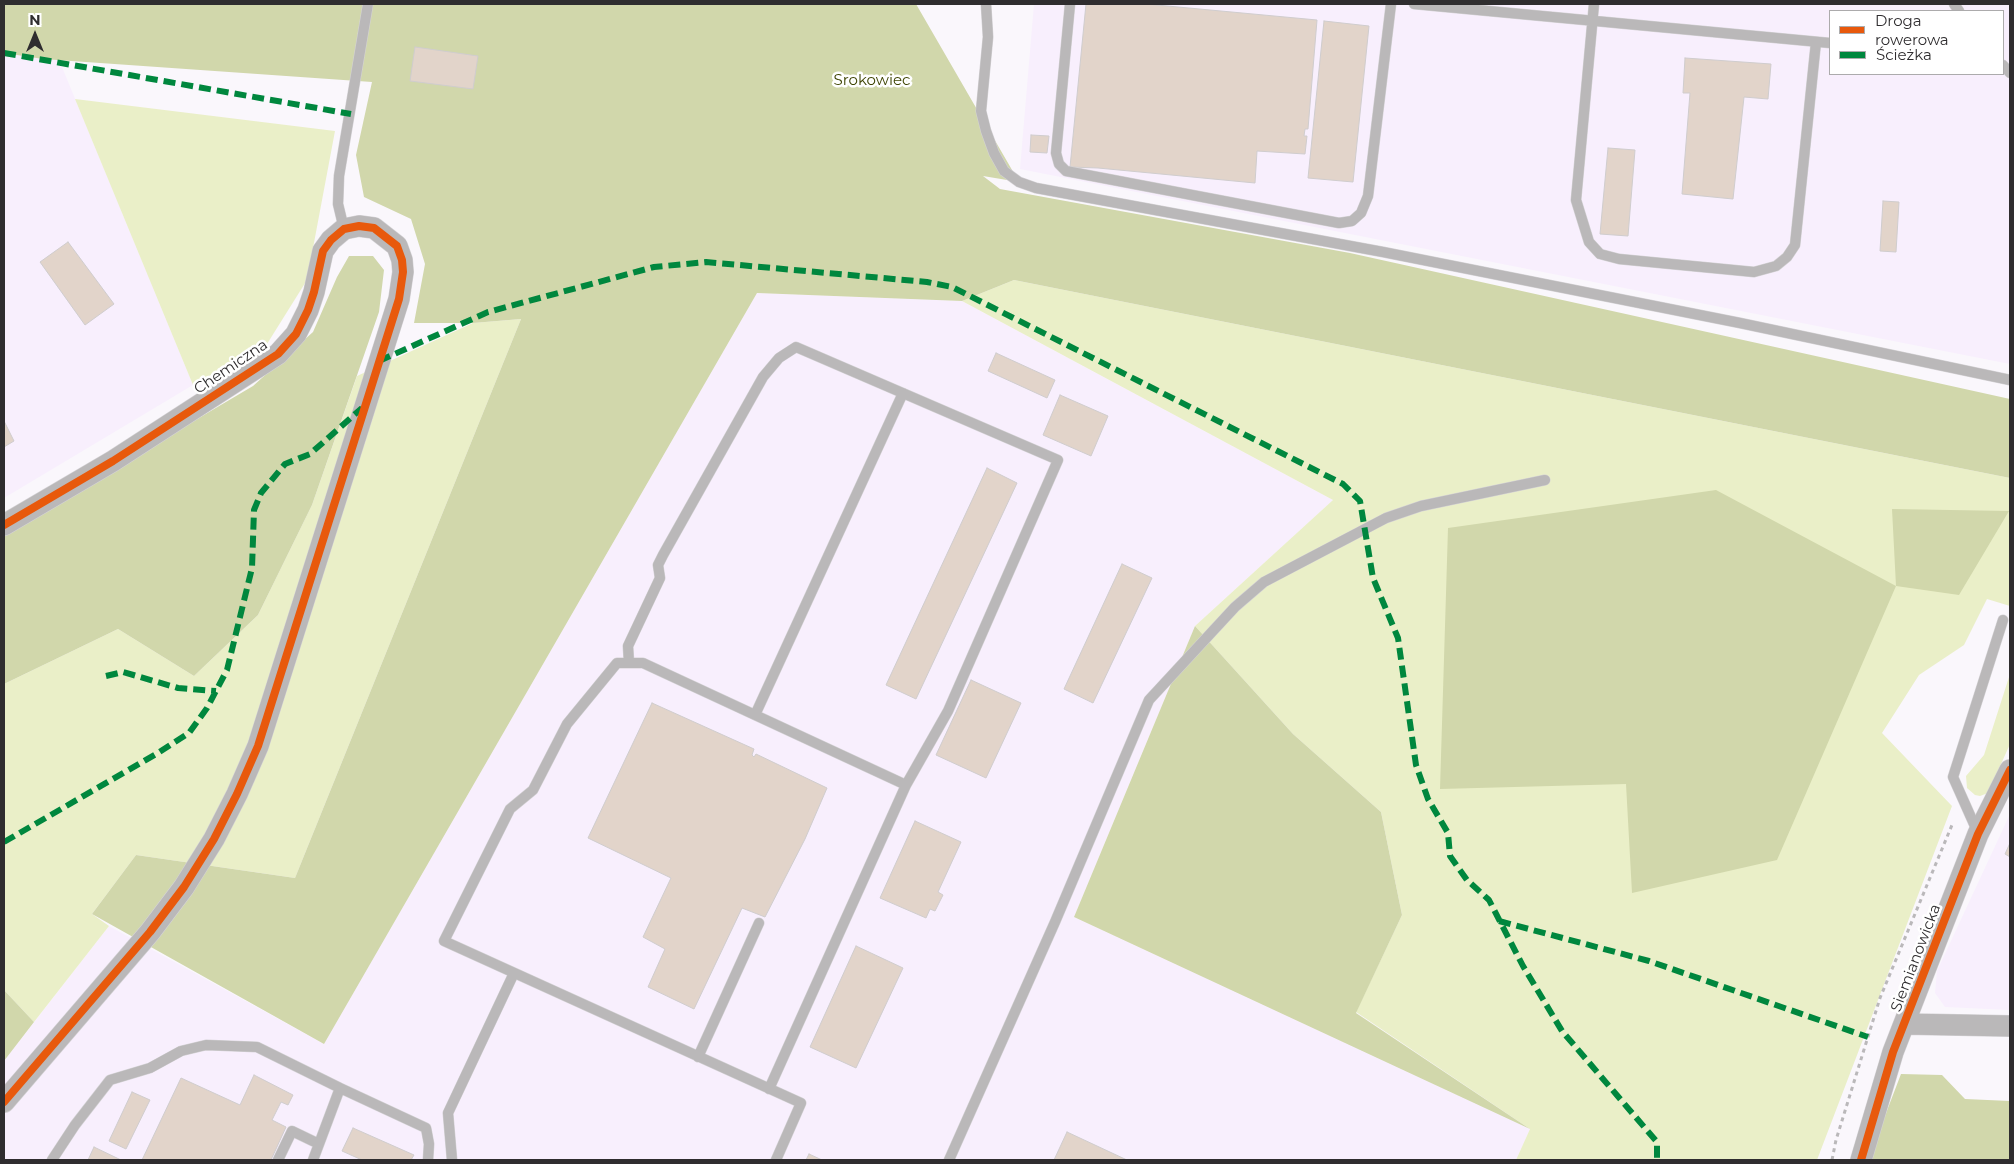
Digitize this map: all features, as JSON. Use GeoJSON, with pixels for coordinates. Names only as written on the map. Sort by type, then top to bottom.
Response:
{"type":"FeatureCollection","features":[{"type":"Feature","properties":{"kind":"street"},"geometry":{"type":"LineString","coordinates":[[4,1102],[150,932],[184,887],[214,839],[237,794],[258,746],[399,299],[403,272],[402,260],[397,246],[374,228],[359,226],[344,229]]}},
{"type":"Feature","properties":{"kind":"street","name":"Chemiczna"},"geometry":{"type":"LineString","coordinates":[[4,525],[113,461],[278,354],[296,334],[308,310],[324,251],[331,240],[344,229]]}},
{"type":"Feature","properties":{"kind":"street","name":"Siemianowicka"},"geometry":{"type":"LineString","coordinates":[[1861,1160],[1893,1052],[1906,1024],[1978,834],[2010,770]]}},
{"type":"Feature","properties":{"kind":"street","name":"Siemianowicka"},"geometry":{"type":"LineString","coordinates":[[1906,1024],[2010,1026]]}},
{"type":"Feature","properties":{"kind":"lane"},"geometry":{"type":"LineString","coordinates":[[344,229],[338,204],[339,176],[368,4]]}},
{"type":"Feature","properties":{"kind":"lane"},"geometry":{"type":"LineString","coordinates":[[986,4],[988,37],[981,112],[994,153],[1004,171],[1019,182],[1036,188],[1393,254],[1730,321],[2010,380]]}},
{"type":"Feature","properties":{"kind":"lane"},"geometry":{"type":"LineString","coordinates":[[1070,4],[1056,153],[1059,164],[1066,171],[1339,223],[1352,221],[1361,214],[1368,196],[1391,4]]}},
{"type":"Feature","properties":{"kind":"lane"},"geometry":{"type":"LineString","coordinates":[[1414,4],[1829,43]]}},
{"type":"Feature","properties":{"kind":"lane"},"geometry":{"type":"LineString","coordinates":[[1594,4],[1576,200],[1589,242],[1600,254],[1629,260],[1754,272],[1776,266],[1788,257],[1796,244],[1816,42]]}},
{"type":"Feature","properties":{"kind":"lane"},"geometry":{"type":"LineString","coordinates":[[629,663],[628,646],[660,578],[658,566],[663,554],[763,377],[779,358],[796,347],[1058,460],[948,711],[906,785],[769,1089]]}},
{"type":"Feature","properties":{"kind":"lane"},"geometry":{"type":"LineString","coordinates":[[755,715],[902,393]]}},
{"type":"Feature","properties":{"kind":"lane"},"geometry":{"type":"LineString","coordinates":[[949,1160],[1054,922],[1148,700],[1235,607],[1264,582],[1386,518],[1421,506],[1545,480]]}},
{"type":"Feature","properties":{"kind":"lane"},"geometry":{"type":"LineString","coordinates":[[1978,834],[1953,777],[2003,620]]}},
{"type":"Feature","properties":{"kind":"lane"},"geometry":{"type":"LineString","coordinates":[[776,1160],[801,1103],[444,942],[510,809],[533,790],[567,724],[617,663],[643,663],[906,785]]}},
{"type":"Feature","properties":{"kind":"lane"},"geometry":{"type":"LineString","coordinates":[[698,1058],[759,923]]}},
{"type":"Feature","properties":{"kind":"lane"},"geometry":{"type":"LineString","coordinates":[[452,1160],[448,1113],[514,974]]}},
{"type":"Feature","properties":{"kind":"lane"},"geometry":{"type":"LineString","coordinates":[[52,1160],[75,1125],[110,1080],[150,1068],[181,1051],[206,1045],[257,1046],[340,1088],[426,1128],[429,1144],[428,1160]]}},
{"type":"Feature","properties":{"kind":"lane"},"geometry":{"type":"LineString","coordinates":[[313,1160],[340,1088]]}},
{"type":"Feature","properties":{"kind":"lane"},"geometry":{"type":"LineString","coordinates":[[278,1160],[292,1131],[319,1144]]}},
{"type":"Feature","properties":{"kind":"path"},"geometry":{"type":"LineString","coordinates":[[1832,1160],[1836,1140],[1880,998],[1952,825]]}},
{"type":"Feature","properties":{"kind":"shaded area"},"geometry":{"type":"Polygon","coordinates":[[[1034,4],[2010,4],[2010,364],[1020,169],[1034,4]]]}},
{"type":"Feature","properties":{"kind":"shaded area"},"geometry":{"type":"Polygon","coordinates":[[[4,40],[55,50],[193,385],[4,498],[4,40]]]}},
{"type":"Feature","properties":{"kind":"shaded area"},"geometry":{"type":"Polygon","coordinates":[[[757,293],[962,301],[1333,500],[1195,626],[1074,917],[1530,1129],[1516,1160],[4,1160],[4,1061],[109,926],[324,1044],[757,293]]]}},
{"type":"Feature","properties":{"kind":"shaded area"},"geometry":{"type":"Polygon","coordinates":[[[2010,814],[2010,1010],[1945,1007],[1935,993],[1937,971],[2010,814]]]}},
{"type":"Feature","properties":{"kind":"green space","name":"Srokowiec"},"geometry":{"type":"Polygon","coordinates":[[[4,4],[916,4],[1019,182],[983,176],[1000,189],[1350,253],[2010,399],[2010,478],[1014,280],[962,301],[757,293],[324,1044],[92,914],[136,855],[295,878],[521,319],[473,323],[414,323],[425,264],[411,219],[364,197],[356,155],[372,82],[43,59],[4,53],[4,4]]]}},
{"type":"Feature","properties":{"kind":"green space"},"geometry":{"type":"Polygon","coordinates":[[[75,99],[335,131],[307,280],[267,344],[193,385],[75,99]]]}},
{"type":"Feature","properties":{"kind":"green space"},"geometry":{"type":"Polygon","coordinates":[[[349,256],[373,256],[384,270],[379,312],[312,505],[258,615],[194,676],[118,629],[4,684],[4,533],[253,386],[313,332],[337,277],[349,256]]]}},
{"type":"Feature","properties":{"kind":"green space"},"geometry":{"type":"Polygon","coordinates":[[[1014,280],[2010,478],[2010,606],[1987,599],[1964,645],[1919,675],[1882,733],[1952,806],[1817,1160],[1516,1160],[1530,1129],[1356,1012],[1402,915],[1381,812],[1293,734],[1195,626],[1333,500],[962,301],[1014,280]]]}},
{"type":"Feature","properties":{"kind":"green space"},"geometry":{"type":"Polygon","coordinates":[[[521,319],[295,878],[136,855],[92,914],[109,926],[34,1022],[4,990],[4,684],[118,629],[194,676],[258,615],[312,505],[357,376],[473,323],[521,319]]]}},
{"type":"Feature","properties":{"kind":"green space"},"geometry":{"type":"Polygon","coordinates":[[[1716,490],[1896,586],[1777,860],[1632,893],[1626,784],[1440,789],[1448,528],[1716,490]]]}},
{"type":"Feature","properties":{"kind":"green space"},"geometry":{"type":"Polygon","coordinates":[[[1892,509],[2009,511],[1959,595],[1896,586],[1892,509]]]}},
{"type":"Feature","properties":{"kind":"green space"},"geometry":{"type":"Polygon","coordinates":[[[1195,626],[1293,734],[1381,812],[1402,915],[1356,1013],[1530,1129],[1074,917],[1195,626]]]}},
{"type":"Feature","properties":{"kind":"green space"},"geometry":{"type":"Polygon","coordinates":[[[2010,674],[2010,744],[1988,793],[1980,796],[1975,795],[1967,788],[1966,776],[1984,755],[2010,674]]]}},
{"type":"Feature","properties":{"kind":"green space"},"geometry":{"type":"Polygon","coordinates":[[[4,990],[34,1022],[4,1061],[4,990]]]}},
{"type":"Feature","properties":{"kind":"green space"},"geometry":{"type":"Polygon","coordinates":[[[1901,1074],[1942,1075],[1965,1099],[2010,1101],[2010,1160],[1868,1160],[1901,1074]]]}},
{"type":"Feature","properties":{"kind":"building"},"geometry":{"type":"Polygon","coordinates":[[[1086,4],[1146,4],[1317,20],[1308,129],[1305,129],[1304,136],[1307,136],[1305,154],[1257,151],[1255,183],[1070,167],[1086,4]]]}},
{"type":"Feature","properties":{"kind":"building"},"geometry":{"type":"Polygon","coordinates":[[[1324,21],[1369,26],[1353,182],[1308,178],[1324,21]]]}},
{"type":"Feature","properties":{"kind":"building"},"geometry":{"type":"Polygon","coordinates":[[[415,47],[478,56],[473,89],[410,81],[415,47]]]}},
{"type":"Feature","properties":{"kind":"building"},"geometry":{"type":"Polygon","coordinates":[[[1685,58],[1771,64],[1768,99],[1744,97],[1733,199],[1682,194],[1690,93],[1683,93],[1685,58]]]}},
{"type":"Feature","properties":{"kind":"building"},"geometry":{"type":"Polygon","coordinates":[[[1031,135],[1049,136],[1047,153],[1030,152],[1031,135]]]}},
{"type":"Feature","properties":{"kind":"building"},"geometry":{"type":"Polygon","coordinates":[[[1608,148],[1635,150],[1628,236],[1600,234],[1608,148]]]}},
{"type":"Feature","properties":{"kind":"building"},"geometry":{"type":"Polygon","coordinates":[[[1883,201],[1899,202],[1896,252],[1880,251],[1883,201]]]}},
{"type":"Feature","properties":{"kind":"building"},"geometry":{"type":"Polygon","coordinates":[[[68,242],[114,304],[85,325],[40,262],[68,242]]]}},
{"type":"Feature","properties":{"kind":"building"},"geometry":{"type":"Polygon","coordinates":[[[996,353],[1055,380],[1047,398],[988,371],[996,353]]]}},
{"type":"Feature","properties":{"kind":"building"},"geometry":{"type":"Polygon","coordinates":[[[1060,395],[1108,416],[1091,456],[1043,435],[1060,395]]]}},
{"type":"Feature","properties":{"kind":"building"},"geometry":{"type":"Polygon","coordinates":[[[4,421],[14,441],[4,447],[4,421]]]}},
{"type":"Feature","properties":{"kind":"building"},"geometry":{"type":"Polygon","coordinates":[[[987,468],[1017,483],[916,699],[886,685],[987,468]]]}},
{"type":"Feature","properties":{"kind":"building"},"geometry":{"type":"Polygon","coordinates":[[[1122,564],[1152,578],[1093,703],[1064,689],[1122,564]]]}},
{"type":"Feature","properties":{"kind":"building"},"geometry":{"type":"Polygon","coordinates":[[[971,680],[1021,703],[986,778],[936,755],[971,680]]]}},
{"type":"Feature","properties":{"kind":"building"},"geometry":{"type":"Polygon","coordinates":[[[652,703],[754,749],[752,755],[754,757],[756,754],[827,788],[805,839],[765,917],[742,908],[694,1009],[648,987],[665,949],[643,937],[671,878],[588,838],[652,703]]]}},
{"type":"Feature","properties":{"kind":"building"},"geometry":{"type":"Polygon","coordinates":[[[915,821],[961,842],[938,892],[943,895],[935,911],[930,909],[926,918],[880,898],[915,821]]]}},
{"type":"Feature","properties":{"kind":"building"},"geometry":{"type":"Polygon","coordinates":[[[2010,843],[2010,857],[2005,854],[2010,843]]]}},
{"type":"Feature","properties":{"kind":"building"},"geometry":{"type":"Polygon","coordinates":[[[856,946],[903,968],[856,1068],[810,1047],[856,946]]]}},
{"type":"Feature","properties":{"kind":"building"},"geometry":{"type":"Polygon","coordinates":[[[254,1075],[293,1095],[288,1105],[281,1102],[272,1120],[286,1127],[271,1160],[142,1160],[181,1078],[240,1105],[254,1075]]]}},
{"type":"Feature","properties":{"kind":"building"},"geometry":{"type":"Polygon","coordinates":[[[132,1092],[150,1100],[126,1149],[109,1141],[132,1092]]]}},
{"type":"Feature","properties":{"kind":"building"},"geometry":{"type":"Polygon","coordinates":[[[353,1128],[414,1155],[411,1160],[362,1160],[342,1151],[353,1128]]]}},
{"type":"Feature","properties":{"kind":"building"},"geometry":{"type":"Polygon","coordinates":[[[1067,1132],[1127,1160],[1054,1160],[1067,1132]]]}},
{"type":"Feature","properties":{"kind":"building"},"geometry":{"type":"Polygon","coordinates":[[[94,1147],[121,1160],[88,1160],[94,1147]]]}},
{"type":"Feature","properties":{"kind":"building"},"geometry":{"type":"Polygon","coordinates":[[[809,1154],[822,1160],[806,1160],[809,1154]]]}},
{"type":"Feature","properties":{"kind":"marked path"},"geometry":{"type":"LineString","coordinates":[[4,53],[351,114]]}},
{"type":"Feature","properties":{"kind":"marked path"},"geometry":{"type":"LineString","coordinates":[[379,361],[488,312],[654,267],[706,262],[927,282],[952,287],[1343,484],[1360,501],[1373,578],[1398,638],[1416,765],[1428,799],[1448,833],[1450,856],[1467,880],[1489,900],[1523,966],[1562,1031],[1657,1142],[1657,1160]]}},
{"type":"Feature","properties":{"kind":"marked path"},"geometry":{"type":"LineString","coordinates":[[4,842],[189,733],[207,708],[227,670],[252,568],[254,510],[261,493],[285,464],[310,454],[362,408]]}},
{"type":"Feature","properties":{"kind":"marked path"},"geometry":{"type":"LineString","coordinates":[[106,676],[123,672],[178,688],[216,691]]}},
{"type":"Feature","properties":{"kind":"marked path"},"geometry":{"type":"LineString","coordinates":[[1499,921],[1649,961],[1868,1037]]}},
{"type":"Feature","properties":{"kind":"cycle path"},"geometry":{"type":"LineString","coordinates":[[4,525],[113,461],[278,354],[296,334],[308,310],[323,251],[331,240],[344,229],[359,226],[374,228],[397,246],[402,260],[403,272],[399,299],[258,746],[237,794],[214,839],[184,887],[150,932],[4,1102]]}},
{"type":"Feature","properties":{"kind":"cycle path"},"geometry":{"type":"LineString","coordinates":[[1861,1160],[1893,1052],[1978,834],[2010,770]]}}]}
